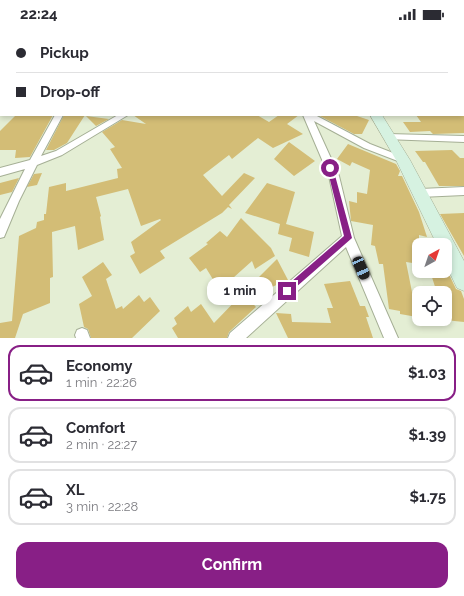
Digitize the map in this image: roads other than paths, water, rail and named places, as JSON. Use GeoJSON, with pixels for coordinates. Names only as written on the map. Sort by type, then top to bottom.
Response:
{"type":"FeatureCollection","features":[{"type":"Feature","properties":{"kind":"street"},"geometry":{"type":"LineString","coordinates":[[0,233],[20,185],[33,163],[42,142],[58,116]]}},
{"type":"Feature","properties":{"kind":"street"},"geometry":{"type":"LineString","coordinates":[[0,172],[33,163],[58,153],[122,116]]}},
{"type":"Feature","properties":{"kind":"street"},"geometry":{"type":"LineString","coordinates":[[308,116],[334,176],[348,238],[391,338]]}},
{"type":"Feature","properties":{"kind":"street"},"geometry":{"type":"LineString","coordinates":[[310,116],[367,146],[403,160]]}},
{"type":"Feature","properties":{"kind":"street"},"geometry":{"type":"LineString","coordinates":[[377,116],[403,160],[462,274]]}},
{"type":"Feature","properties":{"kind":"street"},"geometry":{"type":"LineString","coordinates":[[388,137],[464,139]]}},
{"type":"Feature","properties":{"kind":"street"},"geometry":{"type":"LineString","coordinates":[[420,193],[464,191]]}},
{"type":"Feature","properties":{"kind":"street"},"geometry":{"type":"LineString","coordinates":[[235,338],[348,238]]}}]}
